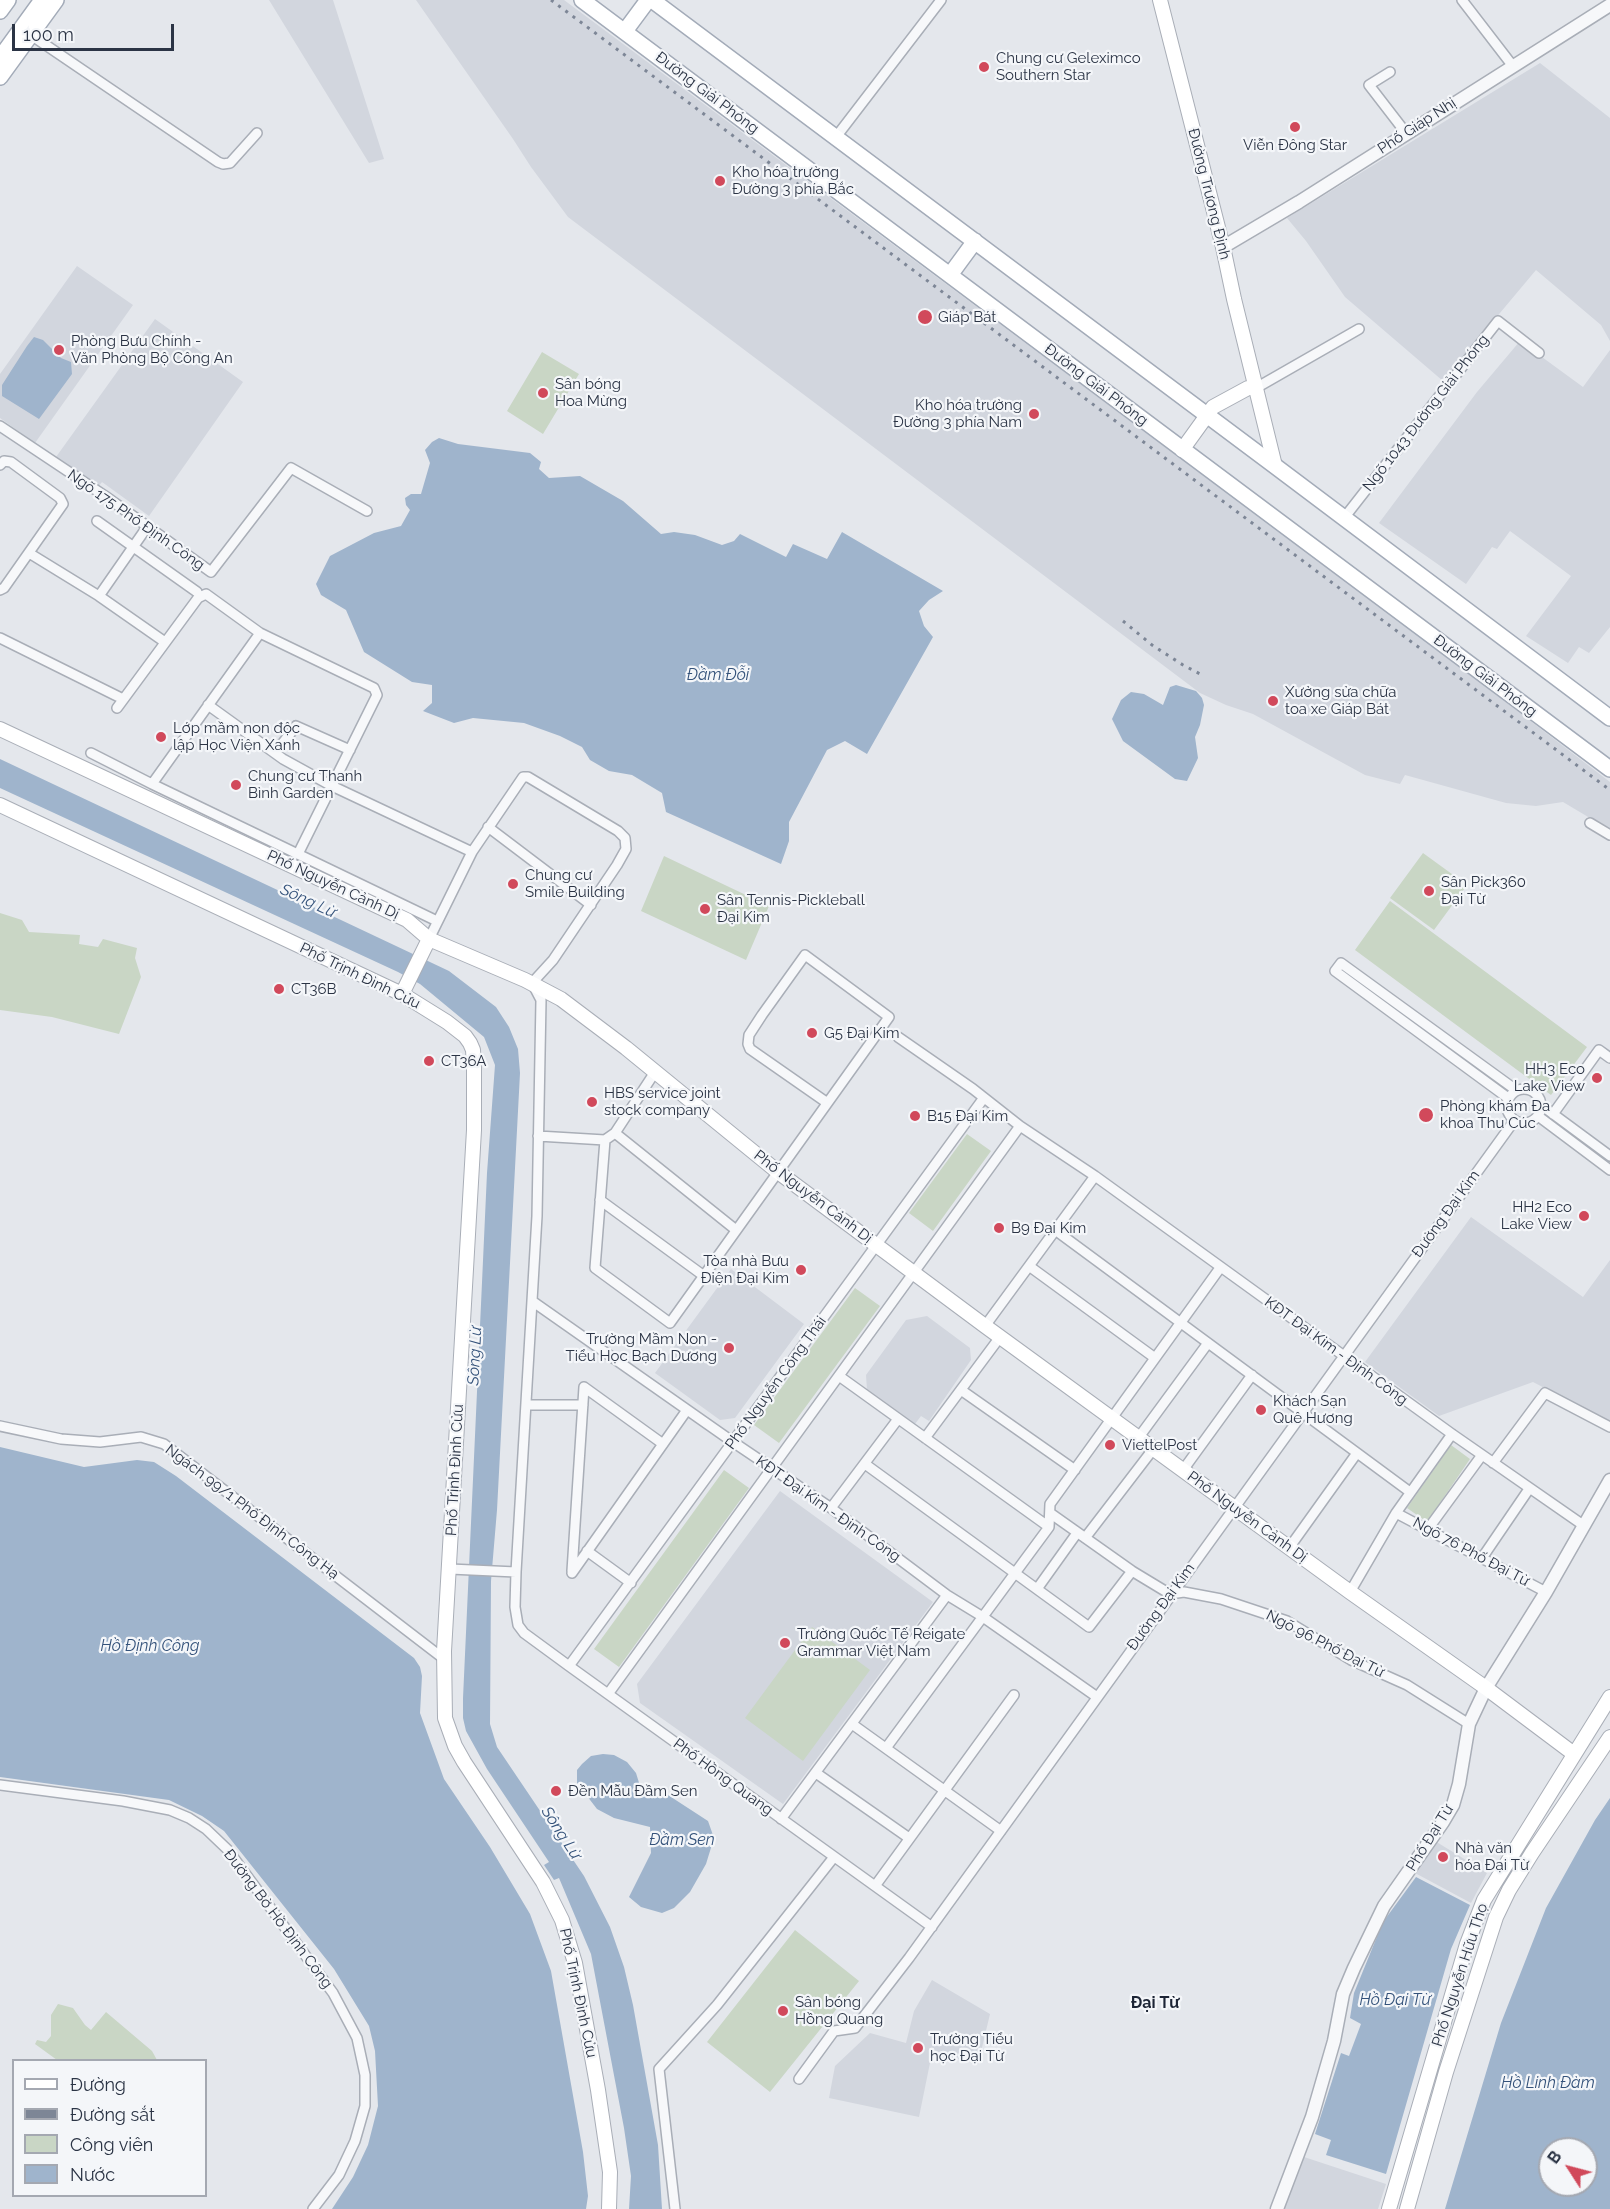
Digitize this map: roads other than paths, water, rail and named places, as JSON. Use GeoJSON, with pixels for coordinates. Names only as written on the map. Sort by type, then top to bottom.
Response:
{"type":"FeatureCollection","features":[{"type":"Feature","properties":{"kind":"main road"},"geometry":{"type":"LineString","coordinates":[[0,11],[8,0]]}},
{"type":"Feature","properties":{"kind":"main road"},"geometry":{"type":"LineString","coordinates":[[0,58],[42,0]]}},
{"type":"Feature","properties":{"kind":"main road"},"geometry":{"type":"LineString","coordinates":[[0,77],[56,0]]}},
{"type":"Feature","properties":{"kind":"main road","name":"Đường Giải Phóng"},"geometry":{"type":"LineString","coordinates":[[582,0],[1610,769]]}},
{"type":"Feature","properties":{"kind":"main road"},"geometry":{"type":"LineString","coordinates":[[621,29],[638,0]]}},
{"type":"Feature","properties":{"kind":"main road"},"geometry":{"type":"LineString","coordinates":[[621,29],[650,0],[1208,415],[1610,718]]}},
{"type":"Feature","properties":{"kind":"main road","name":"Đường Trương Định"},"geometry":{"type":"LineString","coordinates":[[1160,0],[1223,247],[1275,466]]}},
{"type":"Feature","properties":{"kind":"main road"},"geometry":{"type":"LineString","coordinates":[[950,275],[975,241]]}},
{"type":"Feature","properties":{"kind":"main road"},"geometry":{"type":"LineString","coordinates":[[1182,450],[1213,407],[1248,388],[1256,388]]}},
{"type":"Feature","properties":{"kind":"main road","name":"Phố Nguyễn Cảnh Dị"},"geometry":{"type":"LineString","coordinates":[[0,729],[407,920],[426,945],[532,983],[561,999],[656,1071],[778,1172],[999,1337],[1574,1754]]}},
{"type":"Feature","properties":{"kind":"main road","name":"Phố Trịnh Đình Cửu"},"geometry":{"type":"LineString","coordinates":[[0,804],[405,989],[465,1036],[473,1050],[474,1130],[456,1569],[444,1659],[445,1718],[455,1746],[543,1882],[562,1920],[575,1963],[598,2090],[610,2172],[609,2209]]}},
{"type":"Feature","properties":{"kind":"main road"},"geometry":{"type":"LineString","coordinates":[[405,989],[426,945]]}},
{"type":"Feature","properties":{"kind":"main road","name":"Phố Nguyễn Hữu Thọ"},"geometry":{"type":"LineString","coordinates":[[1389,2209],[1467,1944],[1484,1900],[1610,1697]]}},
{"type":"Feature","properties":{"kind":"main road","name":"Phố Nguyễn Hữu Thọ"},"geometry":{"type":"LineString","coordinates":[[1407,2209],[1446,2072],[1496,1917],[1509,1890],[1532,1853],[1610,1737]]}},
{"type":"Feature","properties":{"kind":"street"},"geometry":{"type":"LineString","coordinates":[[836,137],[941,0]]}},
{"type":"Feature","properties":{"kind":"street"},"geometry":{"type":"LineString","coordinates":[[1462,0],[1512,65]]}},
{"type":"Feature","properties":{"kind":"street","name":"Phố Giáp Nhị"},"geometry":{"type":"LineString","coordinates":[[1223,247],[1610,5]]}},
{"type":"Feature","properties":{"kind":"street"},"geometry":{"type":"LineString","coordinates":[[31,35],[218,162],[230,163],[257,133]]}},
{"type":"Feature","properties":{"kind":"street"},"geometry":{"type":"LineString","coordinates":[[1390,72],[1369,85],[1406,133]]}},
{"type":"Feature","properties":{"kind":"street","name":"Ngõ 1043 Đường Giải Phóng"},"geometry":{"type":"LineString","coordinates":[[1344,518],[1498,321],[1539,353]]}},
{"type":"Feature","properties":{"kind":"street"},"geometry":{"type":"LineString","coordinates":[[1256,388],[1359,329]]}},
{"type":"Feature","properties":{"kind":"street","name":"Ngõ 175 Phố Định Công"},"geometry":{"type":"LineString","coordinates":[[0,426],[105,496],[211,572],[291,468],[367,511]]}},
{"type":"Feature","properties":{"kind":"street"},"geometry":{"type":"LineString","coordinates":[[0,465],[4,461],[10,462],[62,501],[62,506],[4,588],[0,590]]}},
{"type":"Feature","properties":{"kind":"street"},"geometry":{"type":"LineString","coordinates":[[97,521],[197,592]]}},
{"type":"Feature","properties":{"kind":"street"},"geometry":{"type":"LineString","coordinates":[[99,596],[147,527]]}},
{"type":"Feature","properties":{"kind":"street"},"geometry":{"type":"LineString","coordinates":[[29,553],[99,596],[162,640]]}},
{"type":"Feature","properties":{"kind":"street"},"geometry":{"type":"LineString","coordinates":[[117,708],[198,598],[206,594],[260,633],[374,688],[377,695],[298,854]]}},
{"type":"Feature","properties":{"kind":"street"},"geometry":{"type":"LineString","coordinates":[[152,784],[260,633]]}},
{"type":"Feature","properties":{"kind":"street"},"geometry":{"type":"LineString","coordinates":[[0,638],[123,699]]}},
{"type":"Feature","properties":{"kind":"street"},"geometry":{"type":"LineString","coordinates":[[208,705],[274,753],[332,786],[472,852]]}},
{"type":"Feature","properties":{"kind":"street"},"geometry":{"type":"LineString","coordinates":[[274,753],[296,726],[350,750]]}},
{"type":"Feature","properties":{"kind":"street"},"geometry":{"type":"LineString","coordinates":[[91,753],[437,921]]}},
{"type":"Feature","properties":{"kind":"street"},"geometry":{"type":"LineString","coordinates":[[426,945],[472,852],[522,777],[528,777],[626,838],[626,849],[591,905],[554,960],[532,983],[541,1000],[537,1216],[516,1572],[456,1569]]}},
{"type":"Feature","properties":{"kind":"street"},"geometry":{"type":"LineString","coordinates":[[1590,823],[1610,835]]}},
{"type":"Feature","properties":{"kind":"street"},"geometry":{"type":"LineString","coordinates":[[488,827],[591,905]]}},
{"type":"Feature","properties":{"kind":"street"},"geometry":{"type":"LineString","coordinates":[[605,1140],[595,1268],[670,1323],[889,1017],[805,955],[749,1035],[748,1044],[750,1049],[826,1102]]}},
{"type":"Feature","properties":{"kind":"street"},"geometry":{"type":"LineString","coordinates":[[1508,1098],[1335,971],[1341,963],[1516,1090]]}},
{"type":"Feature","properties":{"kind":"street","name":"KĐT Đại Kim - Định Công"},"geometry":{"type":"LineString","coordinates":[[898,1037],[973,1089],[1020,1126],[1095,1176],[1528,1489],[1583,1525]]}},
{"type":"Feature","properties":{"kind":"street"},"geometry":{"type":"LineString","coordinates":[[1553,1114],[1599,1050],[1610,1058]]}},
{"type":"Feature","properties":{"kind":"street"},"geometry":{"type":"LineString","coordinates":[[538,1136],[605,1140],[615,1133],[656,1071]]}},
{"type":"Feature","properties":{"kind":"street"},"geometry":{"type":"LineString","coordinates":[[1541,1106],[1538,1116],[1529,1123],[1514,1121],[1506,1108],[1508,1098],[1516,1090],[1522,1088],[1533,1091],[1541,1106],[1610,1156]]}},
{"type":"Feature","properties":{"kind":"street","name":"Phố Nguyễn Công Thái"},"geometry":{"type":"LineString","coordinates":[[569,1666],[983,1099]]}},
{"type":"Feature","properties":{"kind":"street"},"geometry":{"type":"LineString","coordinates":[[1538,1116],[1610,1170]]}},
{"type":"Feature","properties":{"kind":"street","name":"Đường Đại Kim"},"geometry":{"type":"LineString","coordinates":[[799,2079],[834,2031],[855,2028],[932,1926],[1514,1121]]}},
{"type":"Feature","properties":{"kind":"street"},"geometry":{"type":"LineString","coordinates":[[608,1694],[1020,1126]]}},
{"type":"Feature","properties":{"kind":"street"},"geometry":{"type":"LineString","coordinates":[[615,1133],[736,1230]]}},
{"type":"Feature","properties":{"kind":"street"},"geometry":{"type":"LineString","coordinates":[[985,1326],[1095,1176]]}},
{"type":"Feature","properties":{"kind":"street"},"geometry":{"type":"LineString","coordinates":[[600,1200],[704,1276]]}},
{"type":"Feature","properties":{"kind":"street"},"geometry":{"type":"LineString","coordinates":[[1055,1230],[1410,1492]]}},
{"type":"Feature","properties":{"kind":"street"},"geometry":{"type":"LineString","coordinates":[[1029,1266],[1155,1358]]}},
{"type":"Feature","properties":{"kind":"street"},"geometry":{"type":"LineString","coordinates":[[886,1748],[1049,1527],[1050,1504],[1220,1268]]}},
{"type":"Feature","properties":{"kind":"street","name":"KĐT Đại Kim - Định Công"},"geometry":{"type":"LineString","coordinates":[[532,1301],[831,1508],[947,1595],[983,1617],[1096,1697]]}},
{"type":"Feature","properties":{"kind":"street"},"geometry":{"type":"LineString","coordinates":[[925,1438],[999,1337]]}},
{"type":"Feature","properties":{"kind":"street"},"geometry":{"type":"LineString","coordinates":[[1139,1437],[1208,1343]]}},
{"type":"Feature","properties":{"kind":"street"},"geometry":{"type":"LineString","coordinates":[[1183,1470],[1252,1375]]}},
{"type":"Feature","properties":{"kind":"street"},"geometry":{"type":"LineString","coordinates":[[840,1376],[1049,1527]]}},
{"type":"Feature","properties":{"kind":"street"},"geometry":{"type":"LineString","coordinates":[[663,1444],[584,1387],[572,1573],[687,1410]]}},
{"type":"Feature","properties":{"kind":"street"},"geometry":{"type":"LineString","coordinates":[[961,1389],[1075,1470]]}},
{"type":"Feature","properties":{"kind":"street"},"geometry":{"type":"LineString","coordinates":[[1493,1463],[1545,1393],[1610,1427]]}},
{"type":"Feature","properties":{"kind":"street"},"geometry":{"type":"LineString","coordinates":[[527,1405],[583,1405]]}},
{"type":"Feature","properties":{"kind":"street"},"geometry":{"type":"LineString","coordinates":[[831,1508],[898,1419]]}},
{"type":"Feature","properties":{"kind":"street","name":"Ngách 99/1 Phố Định Công Hạ"},"geometry":{"type":"LineString","coordinates":[[0,1426],[61,1439],[100,1442],[141,1437],[164,1444],[444,1659]]}},
{"type":"Feature","properties":{"kind":"street"},"geometry":{"type":"LineString","coordinates":[[1350,1592],[1396,1513],[1452,1434]]}},
{"type":"Feature","properties":{"kind":"street"},"geometry":{"type":"LineString","coordinates":[[1037,1589],[1154,1448]]}},
{"type":"Feature","properties":{"kind":"street"},"geometry":{"type":"LineString","coordinates":[[1289,1548],[1357,1453]]}},
{"type":"Feature","properties":{"kind":"street"},"geometry":{"type":"LineString","coordinates":[[1428,1529],[1482,1455]]}},
{"type":"Feature","properties":{"kind":"street"},"geometry":{"type":"LineString","coordinates":[[865,1464],[1089,1627],[1132,1571]]}},
{"type":"Feature","properties":{"kind":"street","name":"Phố Đại Từ"},"geometry":{"type":"LineString","coordinates":[[1277,2209],[1316,2107],[1334,2041],[1343,1994],[1384,1906],[1453,1805],[1459,1784],[1469,1724],[1486,1688],[1546,1592],[1610,1480]]}},
{"type":"Feature","properties":{"kind":"street"},"geometry":{"type":"LineString","coordinates":[[1482,1558],[1528,1489]]}},
{"type":"Feature","properties":{"kind":"street"},"geometry":{"type":"LineString","coordinates":[[1050,1513],[1132,1571],[1170,1594]]}},
{"type":"Feature","properties":{"kind":"street","name":"Ngõ 76 Phố Đại Từ"},"geometry":{"type":"LineString","coordinates":[[1396,1513],[1546,1592]]}},
{"type":"Feature","properties":{"kind":"street"},"geometry":{"type":"LineString","coordinates":[[587,1551],[631,1583]]}},
{"type":"Feature","properties":{"kind":"street","name":"Phố Hồng Quang"},"geometry":{"type":"LineString","coordinates":[[516,1572],[515,1607],[518,1625],[524,1633],[932,1926]]}},
{"type":"Feature","properties":{"kind":"street","name":"Ngõ 96 Phố Đại Từ"},"geometry":{"type":"LineString","coordinates":[[1170,1594],[1184,1592],[1221,1599],[1287,1621],[1352,1660],[1407,1685],[1469,1724]]}},
{"type":"Feature","properties":{"kind":"street"},"geometry":{"type":"LineString","coordinates":[[781,1819],[947,1595]]}},
{"type":"Feature","properties":{"kind":"street"},"geometry":{"type":"LineString","coordinates":[[875,1886],[1014,1695]]}},
{"type":"Feature","properties":{"kind":"street"},"geometry":{"type":"LineString","coordinates":[[852,1724],[1001,1830]]}},
{"type":"Feature","properties":{"kind":"street"},"geometry":{"type":"LineString","coordinates":[[1574,1754],[1590,1765]]}},
{"type":"Feature","properties":{"kind":"street"},"geometry":{"type":"LineString","coordinates":[[816,1773],[909,1838]]}},
{"type":"Feature","properties":{"kind":"street","name":"Đường Bờ Hồ Định Công"},"geometry":{"type":"LineString","coordinates":[[0,1785],[123,1801],[170,1810],[206,1829],[228,1850],[333,1993],[357,2038],[365,2075],[365,2106],[355,2141],[339,2175],[313,2209]]}},
{"type":"Feature","properties":{"kind":"street"},"geometry":{"type":"LineString","coordinates":[[675,2209],[659,2069],[717,2005],[834,1857]]}},
{"type":"Feature","properties":{"kind":"water"},"geometry":{"type":"Polygon","coordinates":[[[34,337],[43,340],[61,358],[71,362],[72,374],[39,419],[2,396],[2,385],[34,337]]]}},
{"type":"Feature","properties":{"kind":"water","name":"Đầm Đỗi"},"geometry":{"type":"Polygon","coordinates":[[[439,438],[458,444],[530,453],[541,462],[539,469],[549,478],[580,476],[623,501],[661,534],[674,532],[695,535],[722,545],[734,541],[740,534],[786,557],[793,544],[827,559],[842,532],[943,591],[929,600],[919,611],[924,626],[933,637],[867,754],[845,741],[827,750],[789,822],[789,841],[781,864],[666,812],[662,793],[632,775],[609,771],[590,760],[582,747],[560,736],[524,723],[473,718],[454,723],[423,711],[432,703],[432,685],[412,682],[364,652],[346,610],[321,595],[316,584],[330,556],[374,533],[401,526],[410,510],[405,498],[411,494],[421,494],[430,463],[425,450],[439,438]]]}},
{"type":"Feature","properties":{"kind":"water"},"geometry":{"type":"Polygon","coordinates":[[[1176,685],[1196,691],[1204,705],[1195,737],[1198,758],[1187,781],[1175,779],[1123,741],[1112,719],[1121,700],[1131,692],[1144,694],[1163,705],[1170,687],[1176,685]]]}},
{"type":"Feature","properties":{"kind":"water"},"geometry":{"type":"Polygon","coordinates":[[[0,759],[449,971],[496,1007],[509,1027],[518,1049],[520,1073],[497,1510],[491,1581],[490,1724],[497,1747],[584,1876],[610,1927],[624,1967],[633,2005],[658,2145],[662,2209],[629,2209],[631,2176],[624,2128],[591,1954],[559,1878],[554,1880],[544,1865],[549,1862],[487,1769],[466,1731],[463,1718],[487,1173],[495,1065],[484,1037],[420,984],[398,972],[0,788],[0,759]]]}},
{"type":"Feature","properties":{"kind":"water","name":"Hồ Định Công"},"geometry":{"type":"Polygon","coordinates":[[[0,1447],[84,1467],[137,1460],[154,1462],[176,1476],[414,1658],[420,1667],[422,1676],[420,1713],[444,1779],[490,1847],[530,1914],[551,1971],[583,2152],[588,2196],[586,2209],[332,2209],[353,2177],[368,2145],[378,2106],[375,2051],[369,2026],[334,1969],[224,1831],[202,1816],[169,1800],[0,1777],[0,1447]]]}},
{"type":"Feature","properties":{"kind":"water","name":"Đầm Sen"},"geometry":{"type":"Polygon","coordinates":[[[614,1755],[627,1762],[636,1773],[640,1786],[648,1791],[668,1795],[708,1821],[714,1838],[706,1864],[690,1892],[674,1908],[662,1913],[641,1907],[629,1897],[651,1853],[650,1827],[614,1818],[597,1809],[577,1783],[577,1770],[582,1764],[591,1756],[614,1755]]]}},
{"type":"Feature","properties":{"kind":"water","name":"Hồ Linh Đàm"},"geometry":{"type":"Polygon","coordinates":[[[1610,1798],[1610,2209],[1445,2209],[1501,2023],[1546,1908],[1595,1820],[1610,1798]]]}},
{"type":"Feature","properties":{"kind":"water","name":"Hồ Đại Từ"},"geometry":{"type":"Polygon","coordinates":[[[1416,1877],[1470,1905],[1451,1949],[1386,2174],[1326,2155],[1331,2140],[1315,2134],[1341,2053],[1349,2056],[1361,2024],[1350,2018],[1354,1993],[1383,1922],[1416,1877]]]}},
{"type":"Feature","properties":{"kind":"railway"},"geometry":{"type":"LineString","coordinates":[[551,0],[1610,790]]}},
{"type":"Feature","properties":{"kind":"railway"},"geometry":{"type":"LineString","coordinates":[[1123,621],[1152,645],[1204,676]]}},
{"type":"Feature","properties":{"kind":"place","name":"Chung cư Geleximco Southern Star"},"geometry":{"type":"Point","coordinates":[984,67]}},
{"type":"Feature","properties":{"kind":"place","name":"Viễn Đông Star"},"geometry":{"type":"Point","coordinates":[1295,127]}},
{"type":"Feature","properties":{"kind":"place","name":"Kho hóa trường Đường 3 phía Bắc"},"geometry":{"type":"Point","coordinates":[720,181]}},
{"type":"Feature","properties":{"kind":"place","name":"Giáp Bát"},"geometry":{"type":"Point","coordinates":[925,317]}},
{"type":"Feature","properties":{"kind":"place","name":"Phòng Bưu Chính - Văn Phòng Bộ Công An"},"geometry":{"type":"Point","coordinates":[59,350]}},
{"type":"Feature","properties":{"kind":"place","name":"Sân bóng Hoa Mừng"},"geometry":{"type":"Point","coordinates":[543,393]}},
{"type":"Feature","properties":{"kind":"place","name":"Kho hóa trường Đường 3 phía Nam"},"geometry":{"type":"Point","coordinates":[1034,414]}},
{"type":"Feature","properties":{"kind":"place","name":"Xưởng sửa chữa toa xe Giáp Bát"},"geometry":{"type":"Point","coordinates":[1273,701]}},
{"type":"Feature","properties":{"kind":"place","name":"Lớp mầm non độc lập Học Viện Xanh"},"geometry":{"type":"Point","coordinates":[161,737]}},
{"type":"Feature","properties":{"kind":"place","name":"Chung cư Thanh Bình Garden"},"geometry":{"type":"Point","coordinates":[236,785]}},
{"type":"Feature","properties":{"kind":"place","name":"Chung cư Smile Building"},"geometry":{"type":"Point","coordinates":[513,884]}},
{"type":"Feature","properties":{"kind":"place","name":"Sân Pick360 Đại Từ"},"geometry":{"type":"Point","coordinates":[1429,891]}},
{"type":"Feature","properties":{"kind":"place","name":"Sân Tennis-Pickleball Đại Kim"},"geometry":{"type":"Point","coordinates":[705,909]}},
{"type":"Feature","properties":{"kind":"place","name":"CT36B"},"geometry":{"type":"Point","coordinates":[279,989]}},
{"type":"Feature","properties":{"kind":"place","name":"G5 Đại Kim"},"geometry":{"type":"Point","coordinates":[812,1033]}},
{"type":"Feature","properties":{"kind":"place","name":"CT36A"},"geometry":{"type":"Point","coordinates":[429,1061]}},
{"type":"Feature","properties":{"kind":"place","name":"HH3 Eco Lake View"},"geometry":{"type":"Point","coordinates":[1597,1078]}},
{"type":"Feature","properties":{"kind":"place","name":"HBS service joint stock company"},"geometry":{"type":"Point","coordinates":[592,1102]}},
{"type":"Feature","properties":{"kind":"place","name":"Phòng khám Đa khoa Thu Cúc"},"geometry":{"type":"Point","coordinates":[1426,1115]}},
{"type":"Feature","properties":{"kind":"place","name":"B15 Đại Kim"},"geometry":{"type":"Point","coordinates":[915,1116]}},
{"type":"Feature","properties":{"kind":"place","name":"HH2 Eco Lake View"},"geometry":{"type":"Point","coordinates":[1584,1216]}},
{"type":"Feature","properties":{"kind":"place","name":"B9 Đại Kim"},"geometry":{"type":"Point","coordinates":[999,1228]}},
{"type":"Feature","properties":{"kind":"place","name":"Tòa nhà Bưu Điện Đại Kim"},"geometry":{"type":"Point","coordinates":[801,1270]}},
{"type":"Feature","properties":{"kind":"place","name":"Trường Mầm Non - Tiểu Học Bạch Dương"},"geometry":{"type":"Point","coordinates":[729,1348]}},
{"type":"Feature","properties":{"kind":"place","name":"Khách Sạn Quê Hương"},"geometry":{"type":"Point","coordinates":[1261,1410]}},
{"type":"Feature","properties":{"kind":"place","name":"ViettelPost"},"geometry":{"type":"Point","coordinates":[1110,1445]}},
{"type":"Feature","properties":{"kind":"place","name":"Trường Quốc Tế Reigate Grammar Việt Nam"},"geometry":{"type":"Point","coordinates":[785,1643]}},
{"type":"Feature","properties":{"kind":"place","name":"Đền Mẫu Đầm Sen"},"geometry":{"type":"Point","coordinates":[556,1791]}},
{"type":"Feature","properties":{"kind":"place","name":"Nhà văn hóa Đại Từ"},"geometry":{"type":"Point","coordinates":[1443,1857]}},
{"type":"Feature","properties":{"kind":"place","name":"Sân bóng Hồng Quang"},"geometry":{"type":"Point","coordinates":[783,2011]}},
{"type":"Feature","properties":{"kind":"place","name":"Trường Tiểu học Đại Từ"},"geometry":{"type":"Point","coordinates":[918,2048]}},
{"type":"Feature","properties":{"kind":"district","name":"Đại Từ"},"geometry":{"type":"Point","coordinates":[1155,2003]}},
{"type":"Feature","properties":{"kind":"water label","name":"Sông Lừ"},"geometry":{"type":"Point","coordinates":[308,901]}},
{"type":"Feature","properties":{"kind":"water label","name":"Sông Lừ"},"geometry":{"type":"Point","coordinates":[475,1356]}},
{"type":"Feature","properties":{"kind":"water label","name":"Sông Lừ"},"geometry":{"type":"Point","coordinates":[561,1833]}}]}
